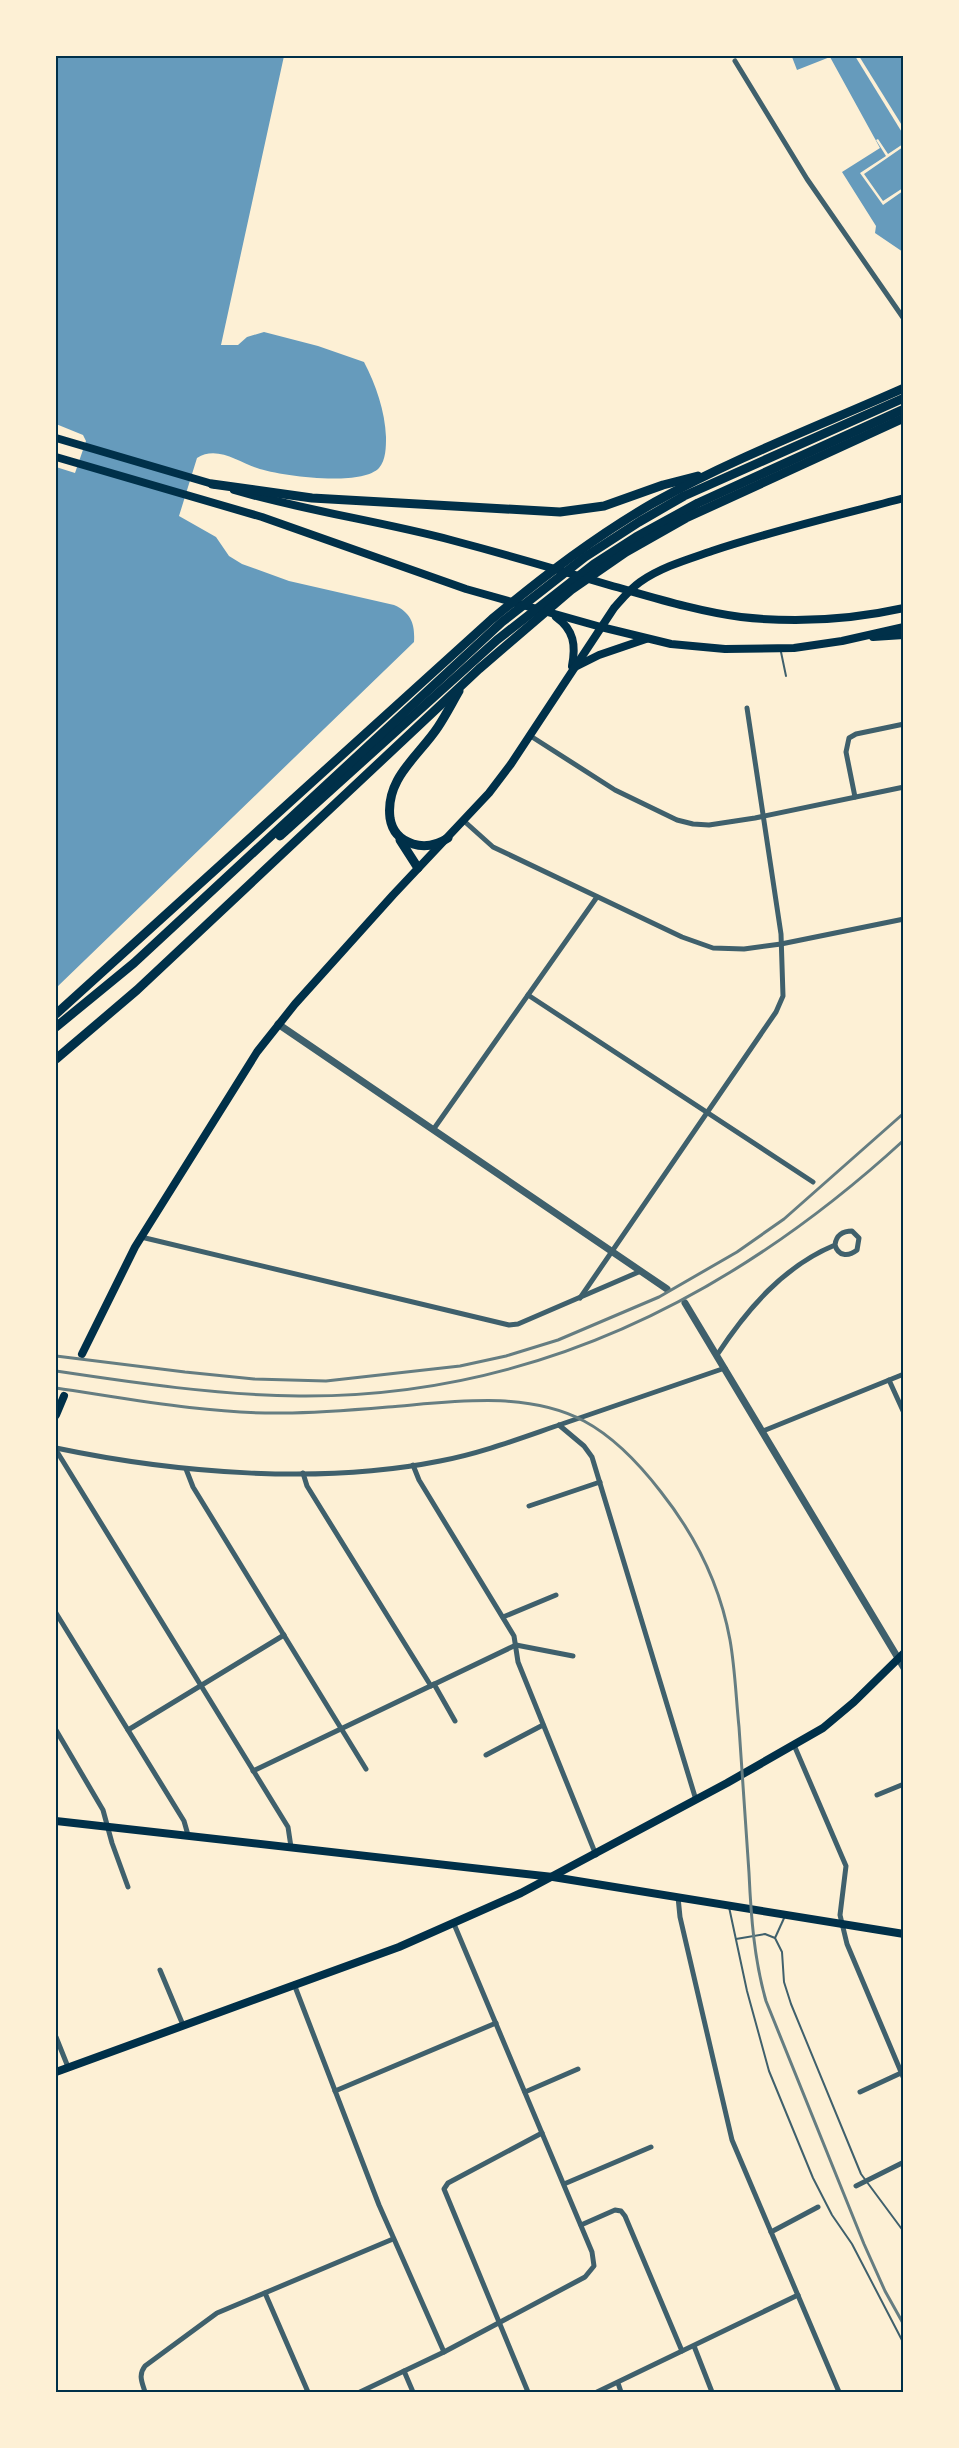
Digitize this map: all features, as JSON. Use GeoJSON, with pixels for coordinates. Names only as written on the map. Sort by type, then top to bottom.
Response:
{"type":"FeatureCollection","features":[{"type":"Feature","properties":{"kind":"highway"},"geometry":{"type":"LineString","coordinates":[[56,1014],[492,619],[656,502],[714,472],[903,388]]}},
{"type":"Feature","properties":{"kind":"highway"},"geometry":{"type":"LineString","coordinates":[[56,1027],[134,963],[502,622],[581,555],[684,496],[903,398]]}},
{"type":"Feature","properties":{"kind":"highway"},"geometry":{"type":"LineString","coordinates":[[56,1027],[133,970],[514,626],[601,560],[705,499],[903,409]]}},
{"type":"Feature","properties":{"kind":"highway"},"geometry":{"type":"LineString","coordinates":[[56,1059],[137,990],[464,683],[525,628],[572,590],[671,526],[717,502],[903,418]]}},
{"type":"Feature","properties":{"kind":"highway"},"geometry":{"type":"LineString","coordinates":[[212,484],[312,498],[560,512],[604,506],[663,485],[714,472]]}},
{"type":"Feature","properties":{"kind":"highway"},"geometry":{"type":"LineString","coordinates":[[418,868],[391,824],[390,809],[396,783],[408,764],[437,729],[464,683]]}},
{"type":"Feature","properties":{"kind":"highway"},"geometry":{"type":"LineString","coordinates":[[396,833],[406,841],[423,846],[437,844],[448,838]]}},
{"type":"Feature","properties":{"kind":"main road"},"geometry":{"type":"LineString","coordinates":[[56,438],[308,510],[449,539],[716,613],[756,618],[829,620],[903,608]]}},
{"type":"Feature","properties":{"kind":"main road"},"geometry":{"type":"LineString","coordinates":[[56,457],[304,531],[457,586],[646,639],[707,648],[781,649],[860,638],[903,635]]}},
{"type":"Feature","properties":{"kind":"main road"},"geometry":{"type":"LineString","coordinates":[[82,1354],[141,1237],[238,1080],[278,1024],[418,868],[464,821],[502,776],[614,608],[630,591],[640,582],[671,566],[709,552],[774,532],[903,498]]}},
{"type":"Feature","properties":{"kind":"main road"},"geometry":{"type":"LineString","coordinates":[[548,612],[563,621],[572,635],[574,650],[572,669]]}},
{"type":"Feature","properties":{"kind":"main road"},"geometry":{"type":"LineString","coordinates":[[860,638],[903,627]]}},
{"type":"Feature","properties":{"kind":"main road"},"geometry":{"type":"LineString","coordinates":[[572,669],[599,655],[646,639]]}},
{"type":"Feature","properties":{"kind":"main road"},"geometry":{"type":"LineString","coordinates":[[56,1415],[64,1396]]}},
{"type":"Feature","properties":{"kind":"main road"},"geometry":{"type":"LineString","coordinates":[[56,2072],[389,1951],[454,1924],[553,1877],[794,1745],[841,1714],[901,1655]]}},
{"type":"Feature","properties":{"kind":"main road"},"geometry":{"type":"LineString","coordinates":[[56,1821],[553,1877],[903,1934]]}},
{"type":"Feature","properties":{"kind":"street"},"geometry":{"type":"LineString","coordinates":[[735,62],[800,167],[903,319]]}},
{"type":"Feature","properties":{"kind":"street"},"geometry":{"type":"LineString","coordinates":[[580,1298],[780,1005],[783,992],[782,944],[747,708]]}},
{"type":"Feature","properties":{"kind":"street"},"geometry":{"type":"LineString","coordinates":[[855,797],[846,752],[849,738],[856,734],[903,724]]}},
{"type":"Feature","properties":{"kind":"street"},"geometry":{"type":"LineString","coordinates":[[529,735],[615,790],[683,822],[709,825],[764,817],[903,787]]}},
{"type":"Feature","properties":{"kind":"street"},"geometry":{"type":"LineString","coordinates":[[464,821],[493,847],[682,937],[708,947],[738,949],[782,944],[903,919]]}},
{"type":"Feature","properties":{"kind":"street"},"geometry":{"type":"LineString","coordinates":[[433,1130],[597,897]]}},
{"type":"Feature","properties":{"kind":"street"},"geometry":{"type":"LineString","coordinates":[[528,995],[813,1182]]}},
{"type":"Feature","properties":{"kind":"street"},"geometry":{"type":"LineString","coordinates":[[278,1024],[667,1289]]}},
{"type":"Feature","properties":{"kind":"street"},"geometry":{"type":"LineString","coordinates":[[717,1355],[755,1303],[811,1256],[835,1245],[838,1236],[847,1231],[855,1233],[859,1238],[857,1250],[851,1255],[842,1255],[836,1250],[835,1245]]}},
{"type":"Feature","properties":{"kind":"street"},"geometry":{"type":"LineString","coordinates":[[141,1237],[509,1325],[519,1324],[641,1271]]}},
{"type":"Feature","properties":{"kind":"street"},"geometry":{"type":"LineString","coordinates":[[685,1303],[901,1655],[903,1668]]}},
{"type":"Feature","properties":{"kind":"street"},"geometry":{"type":"LineString","coordinates":[[56,1449],[122,1461],[186,1469],[303,1473],[413,1465],[474,1453],[725,1368]]}},
{"type":"Feature","properties":{"kind":"street"},"geometry":{"type":"LineString","coordinates":[[763,1431],[903,1374]]}},
{"type":"Feature","properties":{"kind":"street"},"geometry":{"type":"LineString","coordinates":[[890,1380],[903,1413]]}},
{"type":"Feature","properties":{"kind":"street"},"geometry":{"type":"LineString","coordinates":[[559,1425],[589,1451],[696,1800]]}},
{"type":"Feature","properties":{"kind":"street"},"geometry":{"type":"LineString","coordinates":[[56,1449],[288,1827],[291,1847]]}},
{"type":"Feature","properties":{"kind":"street"},"geometry":{"type":"LineString","coordinates":[[413,1465],[419,1480],[514,1636],[517,1660],[596,1855]]}},
{"type":"Feature","properties":{"kind":"street"},"geometry":{"type":"LineString","coordinates":[[186,1469],[193,1487],[366,1769]]}},
{"type":"Feature","properties":{"kind":"street"},"geometry":{"type":"LineString","coordinates":[[303,1473],[307,1486],[455,1722]]}},
{"type":"Feature","properties":{"kind":"street"},"geometry":{"type":"LineString","coordinates":[[529,1506],[600,1482]]}},
{"type":"Feature","properties":{"kind":"street"},"geometry":{"type":"LineString","coordinates":[[503,1617],[556,1595]]}},
{"type":"Feature","properties":{"kind":"street"},"geometry":{"type":"LineString","coordinates":[[56,1612],[184,1821],[188,1835]]}},
{"type":"Feature","properties":{"kind":"street"},"geometry":{"type":"LineString","coordinates":[[128,1730],[284,1635]]}},
{"type":"Feature","properties":{"kind":"street"},"geometry":{"type":"LineString","coordinates":[[253,1771],[516,1645],[573,1656]]}},
{"type":"Feature","properties":{"kind":"street"},"geometry":{"type":"LineString","coordinates":[[486,1755],[543,1725]]}},
{"type":"Feature","properties":{"kind":"street"},"geometry":{"type":"LineString","coordinates":[[56,1730],[104,1809],[128,1887]]}},
{"type":"Feature","properties":{"kind":"street"},"geometry":{"type":"LineString","coordinates":[[794,1745],[846,1866],[840,1912],[846,1944],[902,2076],[860,2092]]}},
{"type":"Feature","properties":{"kind":"street"},"geometry":{"type":"LineString","coordinates":[[877,1795],[903,1784]]}},
{"type":"Feature","properties":{"kind":"street"},"geometry":{"type":"LineString","coordinates":[[678,1897],[680,1917],[731,2137],[839,2392]]}},
{"type":"Feature","properties":{"kind":"street"},"geometry":{"type":"LineString","coordinates":[[360,2392],[444,2352],[585,2277],[594,2266],[594,2255],[454,1924]]}},
{"type":"Feature","properties":{"kind":"street"},"geometry":{"type":"LineString","coordinates":[[160,1970],[183,2025]]}},
{"type":"Feature","properties":{"kind":"street"},"geometry":{"type":"LineString","coordinates":[[294,1984],[393,2239],[444,2352]]}},
{"type":"Feature","properties":{"kind":"street"},"geometry":{"type":"LineString","coordinates":[[335,2091],[496,2023]]}},
{"type":"Feature","properties":{"kind":"street"},"geometry":{"type":"LineString","coordinates":[[56,2037],[68,2067]]}},
{"type":"Feature","properties":{"kind":"street"},"geometry":{"type":"LineString","coordinates":[[525,2092],[578,2069]]}},
{"type":"Feature","properties":{"kind":"street"},"geometry":{"type":"LineString","coordinates":[[528,2392],[444,2192],[445,2187],[542,2133]]}},
{"type":"Feature","properties":{"kind":"street"},"geometry":{"type":"LineString","coordinates":[[564,2184],[651,2147]]}},
{"type":"Feature","properties":{"kind":"street"},"geometry":{"type":"LineString","coordinates":[[856,2186],[903,2162]]}},
{"type":"Feature","properties":{"kind":"street"},"geometry":{"type":"LineString","coordinates":[[771,2232],[818,2207]]}},
{"type":"Feature","properties":{"kind":"street"},"geometry":{"type":"LineString","coordinates":[[581,2225],[615,2210],[621,2211],[682,2351]]}},
{"type":"Feature","properties":{"kind":"street"},"geometry":{"type":"LineString","coordinates":[[145,2392],[140,2379],[141,2371],[145,2366],[217,2313],[393,2239]]}},
{"type":"Feature","properties":{"kind":"street"},"geometry":{"type":"LineString","coordinates":[[265,2293],[308,2392]]}},
{"type":"Feature","properties":{"kind":"street"},"geometry":{"type":"LineString","coordinates":[[597,2392],[798,2295]]}},
{"type":"Feature","properties":{"kind":"street"},"geometry":{"type":"LineString","coordinates":[[694,2346],[712,2392]]}},
{"type":"Feature","properties":{"kind":"street"},"geometry":{"type":"LineString","coordinates":[[405,2371],[413,2392]]}},
{"type":"Feature","properties":{"kind":"street"},"geometry":{"type":"LineString","coordinates":[[618,2383],[621,2392]]}},
{"type":"Feature","properties":{"kind":"lane"},"geometry":{"type":"LineString","coordinates":[[781,649],[786,676]]}},
{"type":"Feature","properties":{"kind":"lane"},"geometry":{"type":"LineString","coordinates":[[729,1905],[730,1919],[766,2062],[810,2172],[832,2215],[852,2244],[903,2344]]}},
{"type":"Feature","properties":{"kind":"lane"},"geometry":{"type":"LineString","coordinates":[[775,1938],[785,1914]]}},
{"type":"Feature","properties":{"kind":"lane"},"geometry":{"type":"LineString","coordinates":[[736,1939],[765,1934],[775,1938],[782,1952],[784,1982],[791,2004],[866,2182],[903,2232]]}},
{"type":"Feature","properties":{"kind":"water"},"geometry":{"type":"Polygon","coordinates":[[[56,56],[284,56],[221,345],[238,345],[247,337],[264,332],[318,346],[364,362],[382,408],[386,449],[381,465],[370,474],[339,478],[283,474],[257,468],[220,454],[205,454],[197,458],[179,516],[216,537],[229,556],[242,564],[289,581],[400,608],[411,620],[414,642],[56,988],[56,467],[75,473],[86,441],[83,435],[56,424],[56,56]]]}},
{"type":"Feature","properties":{"kind":"water"},"geometry":{"type":"Polygon","coordinates":[[[903,56],[903,252],[875,233],[876,226],[842,172],[880,148],[830,57],[797,70],[792,57],[903,56]]]}},
{"type":"Feature","properties":{"kind":"pier"},"geometry":{"type":"Polygon","coordinates":[[[855,56],[859,56],[903,127],[903,134],[855,56]]]}},
{"type":"Feature","properties":{"kind":"pier"},"geometry":{"type":"Polygon","coordinates":[[[878,139],[888,154],[903,144],[903,147],[864,174],[883,201],[903,188],[903,191],[883,205],[860,173],[886,156],[876,140],[878,139]]]}},
{"type":"Feature","properties":{"kind":"railway"},"geometry":{"type":"LineString","coordinates":[[56,1356],[254,1379],[326,1381],[460,1366],[506,1356],[558,1340],[659,1297],[737,1252],[784,1219],[904,1113]]}},
{"type":"Feature","properties":{"kind":"railway"},"geometry":{"type":"LineString","coordinates":[[56,1371],[207,1391],[299,1396],[385,1392],[469,1379],[549,1357],[626,1327],[700,1290],[771,1246],[839,1196],[904,1140]]}},
{"type":"Feature","properties":{"kind":"railway"},"geometry":{"type":"LineString","coordinates":[[56,1388],[169,1405],[254,1413],[322,1412],[488,1400],[538,1405],[562,1411],[584,1421],[616,1444],[645,1472],[673,1508],[695,1543],[713,1580],[726,1620],[732,1651],[739,1727],[754,1937],[766,2001],[864,2244],[885,2291],[904,2325]]}}]}
